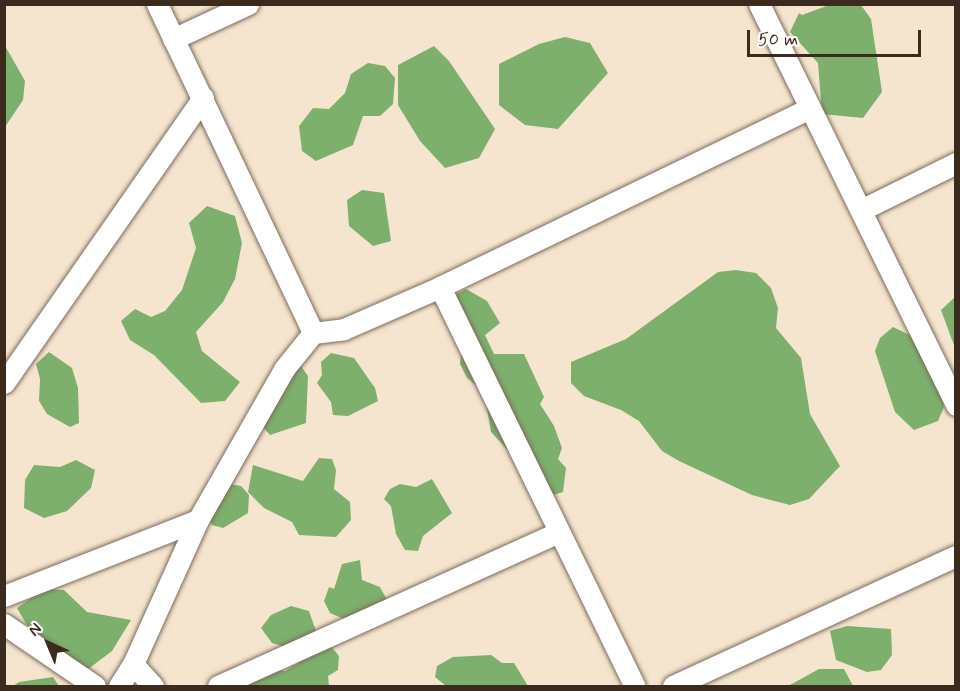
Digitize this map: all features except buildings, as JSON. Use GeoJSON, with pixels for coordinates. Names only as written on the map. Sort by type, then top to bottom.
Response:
{"type":"FeatureCollection","features":[{"type":"Feature","properties":{"kind":"street"},"geometry":{"type":"LineString","coordinates":[[158,4],[313,333]]}},
{"type":"Feature","properties":{"kind":"street"},"geometry":{"type":"LineString","coordinates":[[173,39],[248,4]]}},
{"type":"Feature","properties":{"kind":"street"},"geometry":{"type":"LineString","coordinates":[[759,4],[808,109],[861,210],[956,405]]}},
{"type":"Feature","properties":{"kind":"street"},"geometry":{"type":"LineString","coordinates":[[4,383],[202,98]]}},
{"type":"Feature","properties":{"kind":"street"},"geometry":{"type":"LineString","coordinates":[[119,687],[133,664],[198,520],[284,369],[313,333],[344,329],[440,287],[808,109]]}},
{"type":"Feature","properties":{"kind":"street"},"geometry":{"type":"LineString","coordinates":[[861,210],[956,164]]}},
{"type":"Feature","properties":{"kind":"street"},"geometry":{"type":"LineString","coordinates":[[440,287],[635,687]]}},
{"type":"Feature","properties":{"kind":"street"},"geometry":{"type":"LineString","coordinates":[[4,596],[198,520]]}},
{"type":"Feature","properties":{"kind":"street"},"geometry":{"type":"LineString","coordinates":[[218,687],[559,532]]}},
{"type":"Feature","properties":{"kind":"street"},"geometry":{"type":"LineString","coordinates":[[673,687],[956,556]]}},
{"type":"Feature","properties":{"kind":"street"},"geometry":{"type":"LineString","coordinates":[[4,624],[95,687]]}},
{"type":"Feature","properties":{"kind":"street"},"geometry":{"type":"LineString","coordinates":[[133,664],[153,687]]}},
{"type":"Feature","properties":{"kind":"green space"},"geometry":{"type":"Polygon","coordinates":[[[829,5],[861,5],[871,19],[882,92],[863,118],[822,114],[818,63],[790,32],[799,13],[802,15],[829,5]]]}},
{"type":"Feature","properties":{"kind":"green space"},"geometry":{"type":"Polygon","coordinates":[[[565,37],[590,43],[608,73],[558,129],[525,125],[499,105],[499,64],[539,44],[565,37]]]}},
{"type":"Feature","properties":{"kind":"green space"},"geometry":{"type":"Polygon","coordinates":[[[4,44],[25,81],[23,100],[5,127],[4,44]]]}},
{"type":"Feature","properties":{"kind":"green space"},"geometry":{"type":"Polygon","coordinates":[[[434,46],[449,61],[495,129],[479,158],[445,168],[420,141],[398,105],[398,65],[434,46]]]}},
{"type":"Feature","properties":{"kind":"green space"},"geometry":{"type":"Polygon","coordinates":[[[368,63],[385,66],[395,78],[393,104],[380,116],[363,116],[353,145],[316,161],[302,151],[299,126],[313,108],[329,109],[345,93],[351,74],[368,63]]]}},
{"type":"Feature","properties":{"kind":"green space"},"geometry":{"type":"Polygon","coordinates":[[[362,190],[384,193],[391,241],[373,246],[349,226],[347,200],[362,190]]]}},
{"type":"Feature","properties":{"kind":"green space"},"geometry":{"type":"Polygon","coordinates":[[[207,206],[235,216],[242,243],[235,279],[223,302],[196,332],[202,351],[240,382],[225,401],[201,403],[154,355],[130,340],[121,321],[135,309],[151,317],[165,311],[182,290],[196,248],[189,223],[207,206]]]}},
{"type":"Feature","properties":{"kind":"green space"},"geometry":{"type":"Polygon","coordinates":[[[736,270],[756,273],[771,288],[778,308],[776,328],[801,358],[810,414],[840,466],[809,499],[790,505],[752,495],[679,461],[662,451],[639,421],[621,410],[584,396],[571,383],[571,362],[626,339],[718,272],[736,270]]]}},
{"type":"Feature","properties":{"kind":"green space"},"geometry":{"type":"Polygon","coordinates":[[[466,289],[487,301],[500,323],[485,335],[494,354],[524,354],[544,397],[540,404],[554,426],[562,448],[558,459],[566,468],[563,492],[550,496],[491,432],[484,392],[467,378],[460,364],[462,345],[446,315],[457,294],[466,289]]]}},
{"type":"Feature","properties":{"kind":"green space"},"geometry":{"type":"Polygon","coordinates":[[[955,297],[956,347],[955,348],[941,310],[955,297]]]}},
{"type":"Feature","properties":{"kind":"green space"},"geometry":{"type":"Polygon","coordinates":[[[893,327],[920,340],[940,383],[944,407],[938,421],[914,430],[895,412],[875,351],[880,338],[893,327]]]}},
{"type":"Feature","properties":{"kind":"green space"},"geometry":{"type":"Polygon","coordinates":[[[49,352],[72,368],[78,388],[79,423],[70,427],[47,414],[39,401],[40,379],[36,364],[49,352]]]}},
{"type":"Feature","properties":{"kind":"green space"},"geometry":{"type":"Polygon","coordinates":[[[331,353],[354,358],[375,388],[378,401],[348,416],[333,415],[331,402],[317,383],[322,375],[321,362],[331,353]]]}},
{"type":"Feature","properties":{"kind":"green space"},"geometry":{"type":"Polygon","coordinates":[[[301,366],[308,376],[306,423],[270,435],[262,426],[295,368],[301,366]]]}},
{"type":"Feature","properties":{"kind":"green space"},"geometry":{"type":"Polygon","coordinates":[[[319,458],[332,459],[336,470],[334,489],[350,502],[351,520],[336,537],[299,535],[292,522],[264,508],[248,492],[253,465],[303,481],[319,458]]]}},
{"type":"Feature","properties":{"kind":"green space"},"geometry":{"type":"Polygon","coordinates":[[[76,460],[95,470],[91,488],[67,511],[44,518],[24,508],[25,480],[34,465],[60,467],[76,460]]]}},
{"type":"Feature","properties":{"kind":"green space"},"geometry":{"type":"Polygon","coordinates":[[[432,479],[452,513],[423,536],[418,551],[405,550],[396,534],[391,506],[384,499],[390,489],[400,484],[416,487],[432,479]]]}},
{"type":"Feature","properties":{"kind":"green space"},"geometry":{"type":"Polygon","coordinates":[[[223,483],[241,486],[249,495],[248,513],[223,528],[212,525],[205,511],[223,483]]]}},
{"type":"Feature","properties":{"kind":"green space"},"geometry":{"type":"Polygon","coordinates":[[[360,560],[362,580],[380,587],[387,600],[351,622],[330,613],[324,601],[329,587],[334,589],[342,564],[360,560]]]}},
{"type":"Feature","properties":{"kind":"green space"},"geometry":{"type":"Polygon","coordinates":[[[44,589],[64,590],[87,612],[131,620],[112,651],[83,673],[35,639],[17,608],[44,589]]]}},
{"type":"Feature","properties":{"kind":"green space"},"geometry":{"type":"Polygon","coordinates":[[[291,606],[309,611],[317,634],[289,648],[272,643],[261,628],[271,615],[291,606]]]}},
{"type":"Feature","properties":{"kind":"green space"},"geometry":{"type":"Polygon","coordinates":[[[847,626],[891,629],[892,655],[881,670],[867,672],[836,660],[830,631],[847,626]]]}},
{"type":"Feature","properties":{"kind":"green space"},"geometry":{"type":"Polygon","coordinates":[[[329,644],[339,656],[338,670],[328,676],[329,686],[243,686],[249,679],[275,670],[285,671],[329,644]]]}},
{"type":"Feature","properties":{"kind":"green space"},"geometry":{"type":"Polygon","coordinates":[[[491,655],[502,663],[514,663],[528,686],[446,686],[435,677],[437,666],[453,657],[491,655]]]}},
{"type":"Feature","properties":{"kind":"green space"},"geometry":{"type":"Polygon","coordinates":[[[819,669],[844,669],[853,686],[788,686],[819,669]]]}},
{"type":"Feature","properties":{"kind":"green space"},"geometry":{"type":"Polygon","coordinates":[[[53,677],[59,686],[13,686],[19,682],[53,677]]]}}]}
